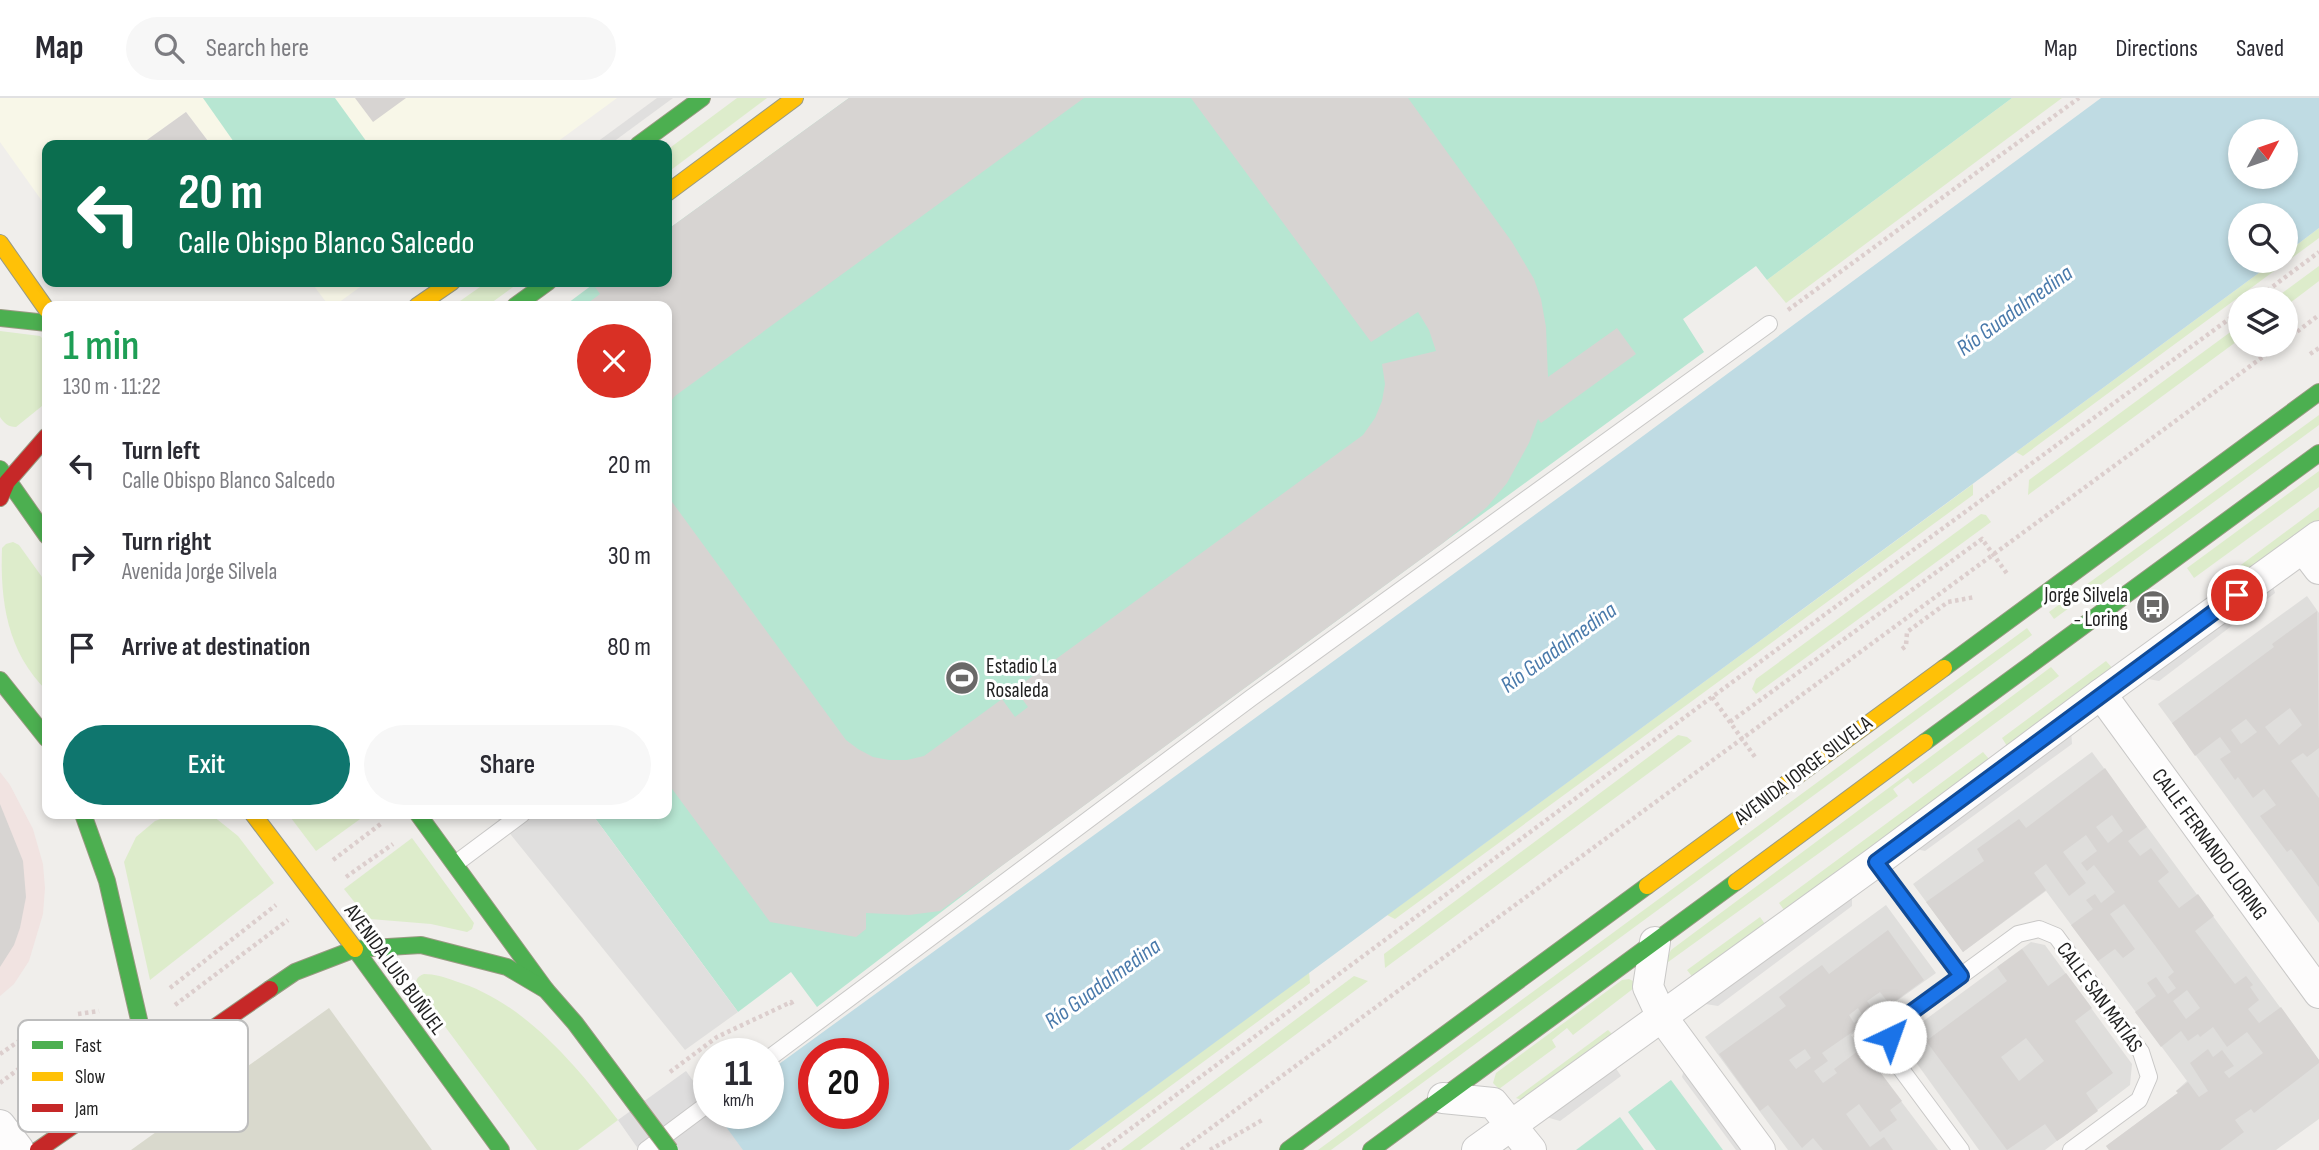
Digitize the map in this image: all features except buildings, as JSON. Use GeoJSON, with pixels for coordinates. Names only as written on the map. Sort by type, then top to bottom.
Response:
{"type":"FeatureCollection","features":[{"type":"Feature","properties":{"kind":"main road"},"geometry":{"type":"LineString","coordinates":[[645,140],[702,98]]}},
{"type":"Feature","properties":{"kind":"main road"},"geometry":{"type":"LineString","coordinates":[[672,189],[794,98]]}},
{"type":"Feature","properties":{"kind":"main road"},"geometry":{"type":"LineString","coordinates":[[0,243],[42,303]]}},
{"type":"Feature","properties":{"kind":"main road"},"geometry":{"type":"LineString","coordinates":[[424,301],[445,287]]}},
{"type":"Feature","properties":{"kind":"main road"},"geometry":{"type":"LineString","coordinates":[[522,301],[541,287]]}},
{"type":"Feature","properties":{"kind":"main road"},"geometry":{"type":"LineString","coordinates":[[0,318],[42,322]]}},
{"type":"Feature","properties":{"kind":"main road","name":"AVENIDA JORGE SILVELA"},"geometry":{"type":"LineString","coordinates":[[1288,1150],[2319,392]]}},
{"type":"Feature","properties":{"kind":"main road"},"geometry":{"type":"LineString","coordinates":[[0,498],[4,476],[42,441]]}},
{"type":"Feature","properties":{"kind":"main road"},"geometry":{"type":"LineString","coordinates":[[1371,1150],[2319,453]]}},
{"type":"Feature","properties":{"kind":"main road"},"geometry":{"type":"LineString","coordinates":[[4,476],[42,529]]}},
{"type":"Feature","properties":{"kind":"main road"},"geometry":{"type":"LineString","coordinates":[[0,680],[42,730]]}},
{"type":"Feature","properties":{"kind":"main road"},"geometry":{"type":"LineString","coordinates":[[85,819],[107,881],[139,1020]]}},
{"type":"Feature","properties":{"kind":"main road","name":"AVENIDA LUIS BUÑUEL"},"geometry":{"type":"LineString","coordinates":[[257,819],[501,1150]]}},
{"type":"Feature","properties":{"kind":"main road"},"geometry":{"type":"LineString","coordinates":[[422,819],[547,990],[670,1150]]}},
{"type":"Feature","properties":{"kind":"main road"},"geometry":{"type":"LineString","coordinates":[[225,1020],[295,972],[355,949],[421,945],[507,967],[547,990]]}},
{"type":"Feature","properties":{"kind":"main road"},"geometry":{"type":"LineString","coordinates":[[38,1150],[64,1132]]}},
{"type":"Feature","properties":{"kind":"street"},"geometry":{"type":"LineString","coordinates":[[1478,1150],[1876,862],[2101,694],[2314,551]]}},
{"type":"Feature","properties":{"kind":"street","name":"CALLE FERNANDO LORING"},"geometry":{"type":"LineString","coordinates":[[2101,694],[2319,993]]}},
{"type":"Feature","properties":{"kind":"street"},"geometry":{"type":"LineString","coordinates":[[1655,942],[1648,987],[1662,1017],[1760,1150]]}},
{"type":"Feature","properties":{"kind":"street"},"geometry":{"type":"LineString","coordinates":[[1443,1098],[1493,1103],[1531,1150]]}},
{"type":"Feature","properties":{"kind":"street"},"geometry":{"type":"LineString","coordinates":[[0,1125],[19,1150]]}},
{"type":"Feature","properties":{"kind":"lane"},"geometry":{"type":"LineString","coordinates":[[784,1048],[1251,698],[1769,324]]}},
{"type":"Feature","properties":{"kind":"lane"},"geometry":{"type":"LineString","coordinates":[[455,864],[515,819]]}},
{"type":"Feature","properties":{"kind":"lane"},"geometry":{"type":"LineString","coordinates":[[1876,862],[1961,976],[1906,1016],[1890,1037],[1895,1061],[1961,1150]]}},
{"type":"Feature","properties":{"kind":"lane","name":"CALLE SAN MATÍAS"},"geometry":{"type":"LineString","coordinates":[[1961,976],[2018,934],[2039,929],[2056,936],[2141,1052],[2149,1077],[2139,1100],[2080,1147]]}},
{"type":"Feature","properties":{"kind":"lane"},"geometry":{"type":"LineString","coordinates":[[646,1150],[693,1115]]}},
{"type":"Feature","properties":{"kind":"path"},"geometry":{"type":"LineString","coordinates":[[1769,324],[2079,98]]}},
{"type":"Feature","properties":{"kind":"path"},"geometry":{"type":"LineString","coordinates":[[2272,287],[2319,252]]}},
{"type":"Feature","properties":{"kind":"path"},"geometry":{"type":"LineString","coordinates":[[2298,331],[2319,315]]}},
{"type":"Feature","properties":{"kind":"path"},"geometry":{"type":"LineString","coordinates":[[1101,1150],[1712,696],[2228,320]]}},
{"type":"Feature","properties":{"kind":"path"},"geometry":{"type":"LineString","coordinates":[[1181,1150],[2263,357]]}},
{"type":"Feature","properties":{"kind":"path"},"geometry":{"type":"LineString","coordinates":[[1730,722],[1982,539],[2008,576]]}},
{"type":"Feature","properties":{"kind":"path"},"geometry":{"type":"LineString","coordinates":[[1712,696],[1755,757]]}},
{"type":"Feature","properties":{"kind":"path"},"geometry":{"type":"LineString","coordinates":[[152,1020],[420,819]]}},
{"type":"Feature","properties":{"kind":"path"},"geometry":{"type":"LineString","coordinates":[[327,865],[384,821]]}},
{"type":"Feature","properties":{"kind":"path"},"geometry":{"type":"LineString","coordinates":[[164,992],[285,898]]}},
{"type":"Feature","properties":{"kind":"path"},"geometry":{"type":"LineString","coordinates":[[670,1072],[717,1037],[790,1002],[810,1029]]}},
{"type":"Feature","properties":{"kind":"path"},"geometry":{"type":"LineString","coordinates":[[78,1014],[110,1009]]}},
{"type":"Feature","properties":{"kind":"path"},"geometry":{"type":"LineString","coordinates":[[0,1054],[18,1042]]}},
{"type":"Feature","properties":{"kind":"path"},"geometry":{"type":"LineString","coordinates":[[0,1083],[18,1070]]}},
{"type":"Feature","properties":{"kind":"shaded area"},"geometry":{"type":"Polygon","coordinates":[[[0,98],[617,98],[560,140],[207,140],[186,112],[147,140],[42,140],[42,201],[0,142],[0,98]]]}},
{"type":"Feature","properties":{"kind":"shaded area"},"geometry":{"type":"Polygon","coordinates":[[[657,98],[673,98],[616,140],[600,140],[657,98]]]}},
{"type":"Feature","properties":{"kind":"shaded area"},"geometry":{"type":"Polygon","coordinates":[[[315,287],[360,287],[341,301],[325,301],[315,287]]]}},
{"type":"Feature","properties":{"kind":"shaded area"},"geometry":{"type":"Polygon","coordinates":[[[2272,582],[2275,593],[2159,681],[2143,678],[2272,582]]]}},
{"type":"Feature","properties":{"kind":"shaded area"},"geometry":{"type":"Polygon","coordinates":[[[2307,596],[2319,613],[2319,923],[2158,704],[2307,596]]]}},
{"type":"Feature","properties":{"kind":"shaded area"},"geometry":{"type":"Polygon","coordinates":[[[2071,730],[2072,744],[1925,851],[1911,848],[2071,730]]]}},
{"type":"Feature","properties":{"kind":"shaded area"},"geometry":{"type":"Polygon","coordinates":[[[2092,752],[2319,1060],[2319,1119],[2276,1150],[2109,1150],[2106,1146],[2178,1093],[2176,1091],[2187,1081],[2046,891],[1963,952],[1913,884],[2092,752]]]}},
{"type":"Feature","properties":{"kind":"shaded area"},"geometry":{"type":"Polygon","coordinates":[[[0,772],[10,785],[33,829],[43,864],[45,888],[43,914],[29,961],[14,984],[0,996],[0,772]]]}},
{"type":"Feature","properties":{"kind":"shaded area"},"geometry":{"type":"Polygon","coordinates":[[[498,819],[596,819],[738,1012],[702,1038],[693,1038],[693,1044],[685,1050],[498,819]]]}},
{"type":"Feature","properties":{"kind":"shaded area"},"geometry":{"type":"Polygon","coordinates":[[[1852,891],[1852,906],[1718,1006],[1699,1003],[1852,891]]]}},
{"type":"Feature","properties":{"kind":"shaded area"},"geometry":{"type":"Polygon","coordinates":[[[1886,905],[1936,973],[1891,1005],[1893,1008],[1879,1018],[1877,1015],[1851,1035],[1938,1150],[1788,1150],[1705,1037],[1886,905]]]}},
{"type":"Feature","properties":{"kind":"shaded area"},"geometry":{"type":"Polygon","coordinates":[[[2031,942],[2045,945],[2132,1064],[2130,1085],[2045,1150],[1979,1150],[1910,1054],[1908,1043],[1918,1025],[2031,942]]]}},
{"type":"Feature","properties":{"kind":"shaded area"},"geometry":{"type":"Polygon","coordinates":[[[329,1008],[432,1150],[131,1150],[156,1132],[248,1132],[248,1066],[329,1008]]]}},
{"type":"Feature","properties":{"kind":"shaded area"},"geometry":{"type":"Polygon","coordinates":[[[1685,1066],[1747,1150],[1736,1150],[1682,1077],[1685,1066]]]}},
{"type":"Feature","properties":{"kind":"shaded area"},"geometry":{"type":"Polygon","coordinates":[[[1615,1067],[1621,1076],[1560,1121],[1546,1117],[1615,1067]]]}},
{"type":"Feature","properties":{"kind":"green space"},"geometry":{"type":"Polygon","coordinates":[[[203,98],[335,98],[365,140],[232,140],[203,98]]]}},
{"type":"Feature","properties":{"kind":"green space"},"geometry":{"type":"Polygon","coordinates":[[[737,98],[767,98],[672,169],[672,146],[737,98]]]}},
{"type":"Feature","properties":{"kind":"green space","name":"Estadio La Rosaleda"},"geometry":{"type":"Polygon","coordinates":[[[849,98],[2012,98],[1767,280],[1756,266],[1683,319],[1704,352],[1004,864],[817,1007],[791,972],[738,1012],[596,819],[672,819],[672,301],[571,301],[589,287],[672,287],[672,226],[849,98]]]}},
{"type":"Feature","properties":{"kind":"green space"},"geometry":{"type":"Polygon","coordinates":[[[2012,98],[2062,98],[1786,303],[1767,280],[2012,98]]]}},
{"type":"Feature","properties":{"kind":"green space"},"geometry":{"type":"Polygon","coordinates":[[[2319,228],[2319,238],[2298,253],[2298,244],[2319,228]]]}},
{"type":"Feature","properties":{"kind":"green space"},"geometry":{"type":"Polygon","coordinates":[[[2319,266],[2319,281],[2298,297],[2298,287],[2290,287],[2319,266]]]}},
{"type":"Feature","properties":{"kind":"green space"},"geometry":{"type":"Polygon","coordinates":[[[2259,273],[2271,273],[2252,287],[2240,287],[2259,273]]]}},
{"type":"Feature","properties":{"kind":"green space"},"geometry":{"type":"Polygon","coordinates":[[[480,287],[513,287],[494,301],[460,301],[480,287]]]}},
{"type":"Feature","properties":{"kind":"green space"},"geometry":{"type":"Polygon","coordinates":[[[2228,296],[2228,305],[2023,456],[2016,452],[2228,296]]]}},
{"type":"Feature","properties":{"kind":"green space"},"geometry":{"type":"Polygon","coordinates":[[[0,331],[40,336],[42,406],[16,427],[6,424],[0,417],[0,331]]]}},
{"type":"Feature","properties":{"kind":"green space"},"geometry":{"type":"Polygon","coordinates":[[[2228,334],[2228,348],[2028,495],[2029,480],[2228,334]]]}},
{"type":"Feature","properties":{"kind":"green space"},"geometry":{"type":"Polygon","coordinates":[[[2319,415],[2319,425],[2054,619],[2049,612],[2319,415]]]}},
{"type":"Feature","properties":{"kind":"green space"},"geometry":{"type":"Polygon","coordinates":[[[2319,471],[2319,487],[2194,578],[2187,568],[2319,471]]]}},
{"type":"Feature","properties":{"kind":"green space"},"geometry":{"type":"Polygon","coordinates":[[[1973,484],[1973,495],[1395,919],[1387,915],[1973,484]]]}},
{"type":"Feature","properties":{"kind":"green space"},"geometry":{"type":"Polygon","coordinates":[[[2319,507],[2319,520],[2232,586],[2226,576],[2319,507]]]}},
{"type":"Feature","properties":{"kind":"green space"},"geometry":{"type":"Polygon","coordinates":[[[1981,514],[1986,515],[1991,522],[1756,694],[1752,689],[1756,679],[1981,514]]]}},
{"type":"Feature","properties":{"kind":"green space"},"geometry":{"type":"Polygon","coordinates":[[[13,542],[19,545],[42,577],[42,685],[23,660],[9,625],[2,568],[2,548],[13,542]]]}},
{"type":"Feature","properties":{"kind":"green space"},"geometry":{"type":"Polygon","coordinates":[[[2027,628],[2032,635],[1331,1150],[1318,1150],[2027,628]]]}},
{"type":"Feature","properties":{"kind":"green space"},"geometry":{"type":"Polygon","coordinates":[[[2106,661],[2114,670],[1694,979],[1687,970],[1760,917],[1765,924],[1784,910],[1779,903],[1983,752],[1989,759],[2007,746],[2002,738],[2106,661]]]}},
{"type":"Feature","properties":{"kind":"green space"},"geometry":{"type":"Polygon","coordinates":[[[2051,667],[2059,676],[1913,784],[1908,778],[1893,789],[1898,796],[1664,965],[1671,950],[2051,667]]]}},
{"type":"Feature","properties":{"kind":"green space"},"geometry":{"type":"Polygon","coordinates":[[[1678,735],[1692,741],[1385,968],[1384,954],[1678,735]]]}},
{"type":"Feature","properties":{"kind":"green space"},"geometry":{"type":"Polygon","coordinates":[[[217,819],[238,836],[274,883],[150,980],[124,862],[136,837],[155,821],[217,819]]]}},
{"type":"Feature","properties":{"kind":"green space"},"geometry":{"type":"Polygon","coordinates":[[[292,819],[360,819],[316,851],[292,819]]]}},
{"type":"Feature","properties":{"kind":"green space"},"geometry":{"type":"Polygon","coordinates":[[[412,838],[474,923],[472,929],[467,932],[431,924],[370,919],[344,889],[412,838]]]}},
{"type":"Feature","properties":{"kind":"green space"},"geometry":{"type":"Polygon","coordinates":[[[1309,972],[1310,983],[1084,1150],[1069,1150],[1309,972]]]}},
{"type":"Feature","properties":{"kind":"green space"},"geometry":{"type":"Polygon","coordinates":[[[424,974],[443,977],[480,991],[526,1019],[566,1057],[618,1120],[578,1150],[537,1150],[417,989],[417,980],[424,974]]]}},
{"type":"Feature","properties":{"kind":"green space"},"geometry":{"type":"Polygon","coordinates":[[[1354,976],[1368,981],[1140,1150],[1121,1150],[1354,976]]]}},
{"type":"Feature","properties":{"kind":"green space"},"geometry":{"type":"Polygon","coordinates":[[[1622,980],[1633,981],[1634,988],[1573,1035],[1567,1028],[1552,1040],[1556,1047],[1499,1089],[1493,1083],[1496,1073],[1622,980]]]}},
{"type":"Feature","properties":{"kind":"green space"},"geometry":{"type":"Polygon","coordinates":[[[1608,1030],[1616,1038],[1522,1100],[1516,1098],[1608,1030]]]}},
{"type":"Feature","properties":{"kind":"green space"},"geometry":{"type":"Polygon","coordinates":[[[1671,1080],[1723,1150],[1656,1150],[1628,1112],[1671,1080]]]}},
{"type":"Feature","properties":{"kind":"green space"},"geometry":{"type":"Polygon","coordinates":[[[1620,1117],[1644,1150],[1576,1150],[1620,1117]]]}},
{"type":"Feature","properties":{"kind":"water","name":"Río Guadalmedina"},"geometry":{"type":"Polygon","coordinates":[[[2101,98],[2319,98],[2319,228],[2298,244],[2298,203],[2228,203],[2228,273],[2259,273],[2240,287],[2228,287],[2228,296],[1069,1150],[663,1150],[693,1128],[784,1129],[784,1060],[798,1050],[798,1129],[889,1129],[889,1038],[815,1038],[1624,450],[2101,98]]]}},
{"type":"Feature","properties":{"kind":"pier"},"geometry":{"type":"Polygon","coordinates":[[[686,1071],[693,1081],[693,1129],[728,1129],[743,1150],[639,1150],[618,1120],[686,1071]]]}},
{"type":"Feature","properties":{"kind":"traffic: fast"},"geometry":{"type":"LineString","coordinates":[[645,140],[702,98]]}},
{"type":"Feature","properties":{"kind":"traffic: fast"},"geometry":{"type":"LineString","coordinates":[[522,301],[541,287]]}},
{"type":"Feature","properties":{"kind":"traffic: fast"},"geometry":{"type":"LineString","coordinates":[[0,318],[42,322]]}},
{"type":"Feature","properties":{"kind":"traffic: fast"},"geometry":{"type":"LineString","coordinates":[[1944,668],[2319,392]]}},
{"type":"Feature","properties":{"kind":"traffic: fast"},"geometry":{"type":"LineString","coordinates":[[1925,742],[2319,453]]}},
{"type":"Feature","properties":{"kind":"traffic: fast"},"geometry":{"type":"LineString","coordinates":[[0,469],[42,529]]}},
{"type":"Feature","properties":{"kind":"traffic: fast"},"geometry":{"type":"LineString","coordinates":[[0,680],[42,733]]}},
{"type":"Feature","properties":{"kind":"traffic: fast"},"geometry":{"type":"LineString","coordinates":[[85,819],[107,881],[139,1020]]}},
{"type":"Feature","properties":{"kind":"traffic: fast"},"geometry":{"type":"LineString","coordinates":[[422,819],[546,990]]}},
{"type":"Feature","properties":{"kind":"traffic: fast"},"geometry":{"type":"LineString","coordinates":[[1371,1150],[1736,882]]}},
{"type":"Feature","properties":{"kind":"traffic: fast"},"geometry":{"type":"LineString","coordinates":[[1288,1150],[1647,886]]}},
{"type":"Feature","properties":{"kind":"traffic: fast"},"geometry":{"type":"LineString","coordinates":[[270,989],[295,972],[355,949],[421,945],[507,967],[546,990],[575,1023],[637,1106]]}},
{"type":"Feature","properties":{"kind":"traffic: fast"},"geometry":{"type":"LineString","coordinates":[[355,949],[501,1150]]}},
{"type":"Feature","properties":{"kind":"traffic: fast"},"geometry":{"type":"LineString","coordinates":[[637,1106],[670,1150]]}},
{"type":"Feature","properties":{"kind":"traffic: slow"},"geometry":{"type":"LineString","coordinates":[[672,189],[795,98]]}},
{"type":"Feature","properties":{"kind":"traffic: slow"},"geometry":{"type":"LineString","coordinates":[[0,243],[42,303]]}},
{"type":"Feature","properties":{"kind":"traffic: slow"},"geometry":{"type":"LineString","coordinates":[[424,301],[445,287]]}},
{"type":"Feature","properties":{"kind":"traffic: slow"},"geometry":{"type":"LineString","coordinates":[[1647,886],[1944,668]]}},
{"type":"Feature","properties":{"kind":"traffic: slow"},"geometry":{"type":"LineString","coordinates":[[1736,882],[1925,742]]}},
{"type":"Feature","properties":{"kind":"traffic: slow"},"geometry":{"type":"LineString","coordinates":[[257,819],[355,949]]}},
{"type":"Feature","properties":{"kind":"traffic: jam"},"geometry":{"type":"LineString","coordinates":[[0,498],[7,482],[42,442]]}},
{"type":"Feature","properties":{"kind":"traffic: jam"},"geometry":{"type":"LineString","coordinates":[[225,1020],[270,989]]}},
{"type":"Feature","properties":{"kind":"traffic: jam"},"geometry":{"type":"LineString","coordinates":[[38,1150],[64,1132]]}},
{"type":"Feature","properties":{"kind":"place","name":"Jorge Silvela - Loring"},"geometry":{"type":"Point","coordinates":[2153,607]}},
{"type":"Feature","properties":{"kind":"place","name":"Estadio La Rosaleda"},"geometry":{"type":"Point","coordinates":[962,678]}},
{"type":"Feature","properties":{"kind":"route"},"geometry":{"type":"LineString","coordinates":[[1890,1037],[1906,1016],[1961,976],[1876,862],[2237,595]]}}]}
